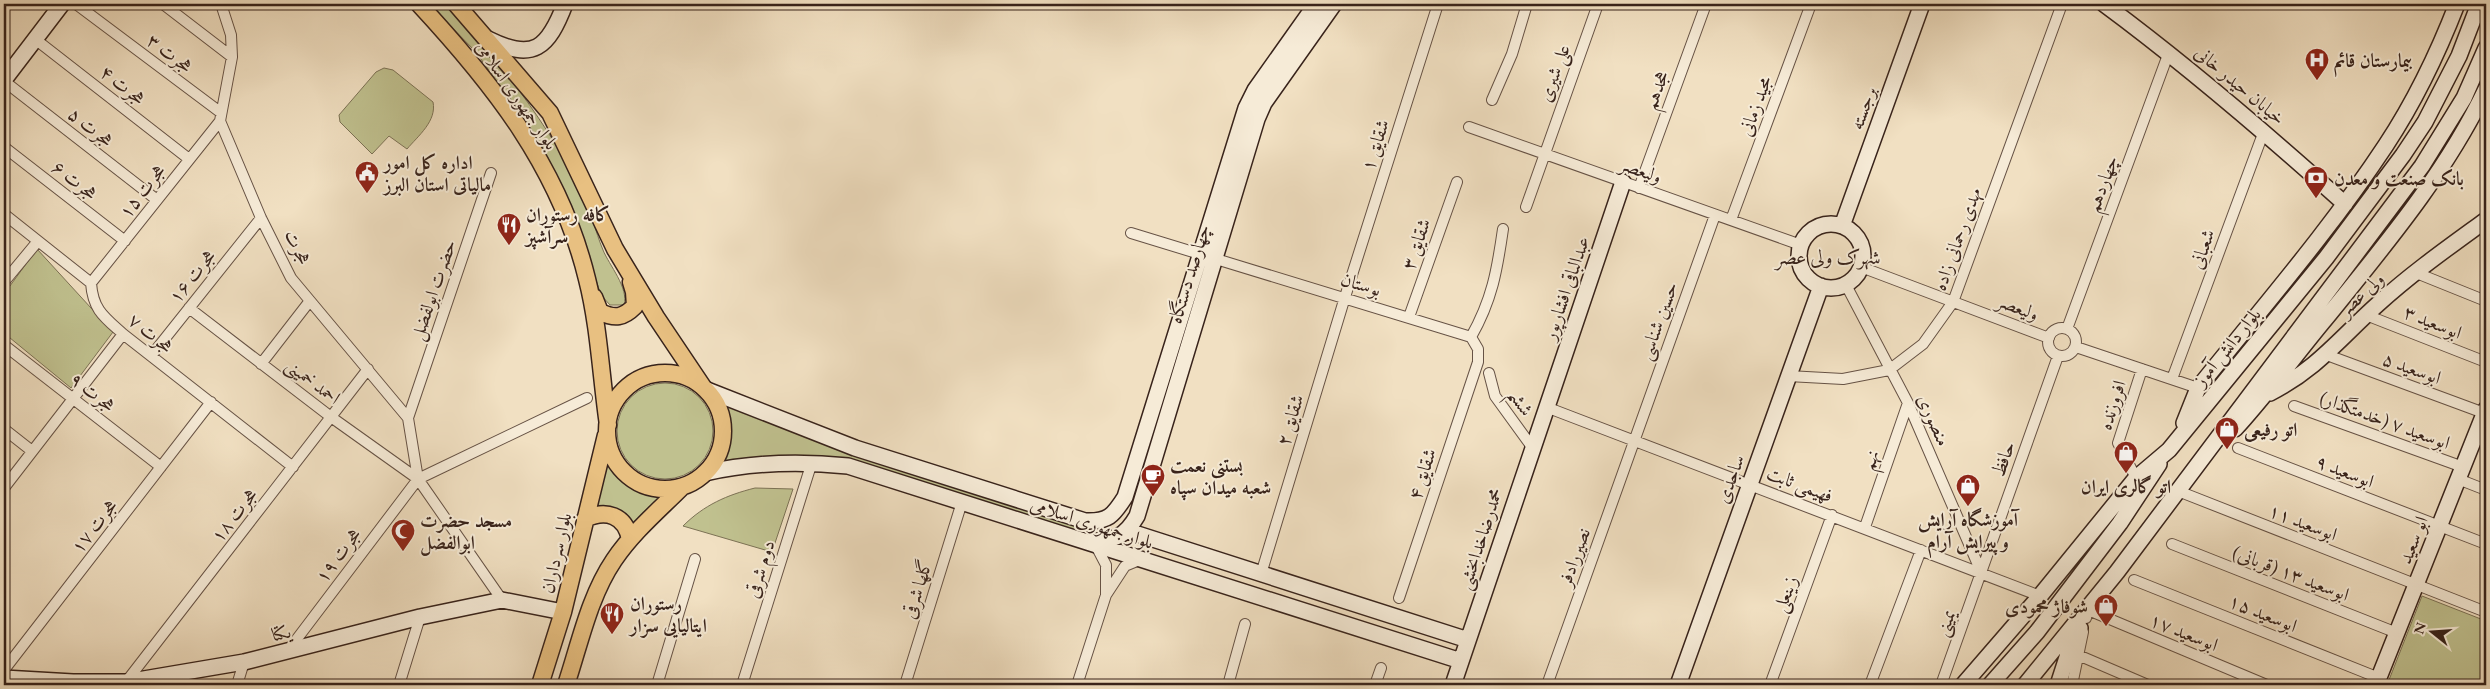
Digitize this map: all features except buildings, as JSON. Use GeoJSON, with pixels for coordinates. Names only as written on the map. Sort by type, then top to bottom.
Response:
{"type":"FeatureCollection","features":[{"type":"Feature","properties":{"kind":"main road"},"geometry":{"type":"LineString","coordinates":[[4,81],[62,4]]}},
{"type":"Feature","properties":{"kind":"main road","name":"بلوار جمهوری اسلامی"},"geometry":{"type":"LineString","coordinates":[[419,4],[467,56],[535,150],[561,201],[588,281],[607,427]]}},
{"type":"Feature","properties":{"kind":"main road","name":"بلوار جمهوری اسلامی"},"geometry":{"type":"LineString","coordinates":[[456,4],[550,113],[625,267],[705,389],[855,448],[1085,521],[1101,522]]}},
{"type":"Feature","properties":{"kind":"main road"},"geometry":{"type":"LineString","coordinates":[[488,39],[512,49],[524,50],[535,48],[555,31],[565,4]]}},
{"type":"Feature","properties":{"kind":"main road","name":"چهارصد دستگاه"},"geometry":{"type":"LineString","coordinates":[[1128,531],[1137,516],[1246,108],[1255,90],[1316,4]]}},
{"type":"Feature","properties":{"kind":"main road","name":"چهارصد دستگاه"},"geometry":{"type":"LineString","coordinates":[[1101,522],[1115,513],[1125,497],[1208,256],[1264,103],[1334,4]]}},
{"type":"Feature","properties":{"kind":"main road","name":"برجسته"},"geometry":{"type":"LineString","coordinates":[[1842,226],[1922,4]]}},
{"type":"Feature","properties":{"kind":"main road","name":"خیابان حیدر خانی"},"geometry":{"type":"LineString","coordinates":[[2104,4],[2169,52],[2264,131],[2345,204]]}},
{"type":"Feature","properties":{"kind":"main road"},"geometry":{"type":"LineString","coordinates":[[2178,438],[2198,388],[2345,204],[2387,144],[2440,47],[2457,4]]}},
{"type":"Feature","properties":{"kind":"main road","name":"بلوار دانش آموز"},"geometry":{"type":"LineString","coordinates":[[1963,685],[2040,596],[2136,478],[2169,450],[2326,258],[2403,155],[2442,90],[2459,56],[2479,4]]}},
{"type":"Feature","properties":{"kind":"main road"},"geometry":{"type":"LineString","coordinates":[[2025,685],[2088,610],[2422,166],[2464,98],[2486,48]]}},
{"type":"Feature","properties":{"kind":"main road"},"geometry":{"type":"LineString","coordinates":[[2206,453],[2219,446],[2264,396],[2399,227],[2444,163],[2486,89]]}},
{"type":"Feature","properties":{"kind":"main road","name":"عبدالباقی افشارپور"},"geometry":{"type":"LineString","coordinates":[[1546,407],[1623,182]]}},
{"type":"Feature","properties":{"kind":"main road","name":"ولی عصر"},"geometry":{"type":"LineString","coordinates":[[2264,396],[2296,380],[2326,355],[2366,315],[2414,272],[2486,220]]}},
{"type":"Feature","properties":{"kind":"main road"},"geometry":{"type":"LineString","coordinates":[[1832,224],[1842,226],[1858,238],[1864,257],[1862,267],[1858,274],[1846,285],[1829,288],[1821,286],[1812,282],[1801,265],[1801,245],[1806,237],[1818,228],[1832,224]]}},
{"type":"Feature","properties":{"kind":"main road"},"geometry":{"type":"LineString","coordinates":[[588,281],[600,312],[610,317],[627,315],[635,306],[634,292],[625,267]]}},
{"type":"Feature","properties":{"kind":"main road","name":"ساجدی"},"geometry":{"type":"LineString","coordinates":[[1678,685],[1821,286]]}},
{"type":"Feature","properties":{"kind":"main road"},"geometry":{"type":"LineString","coordinates":[[566,685],[596,593],[614,561],[630,539],[682,487],[705,473],[715,461],[721,447],[722,417],[716,402],[705,389],[690,378],[675,374],[660,373],[644,377],[630,385],[619,396],[611,410],[607,427],[609,444],[614,459],[624,472],[636,482],[651,488],[667,489],[682,487]]}},
{"type":"Feature","properties":{"kind":"main road","name":"محمدرضاخدابخشی"},"geometry":{"type":"LineString","coordinates":[[1453,685],[1546,407]]}},
{"type":"Feature","properties":{"kind":"main road","name":"ابو سعید"},"geometry":{"type":"LineString","coordinates":[[2378,682],[2461,473],[2482,434],[2485,411]]}},
{"type":"Feature","properties":{"kind":"main road","name":"بلوار سرداران"},"geometry":{"type":"LineString","coordinates":[[540,685],[562,612],[607,427]]}},
{"type":"Feature","properties":{"kind":"main road"},"geometry":{"type":"LineString","coordinates":[[1990,685],[2037,632],[2120,523],[2169,450]]}},
{"type":"Feature","properties":{"kind":"main road","name":"بلوار جمهوری اسلامی"},"geometry":{"type":"LineString","coordinates":[[705,473],[741,465],[812,462],[848,466],[1461,661]]}},
{"type":"Feature","properties":{"kind":"main road"},"geometry":{"type":"LineString","coordinates":[[584,519],[604,513],[614,515],[628,529],[630,539]]}},
{"type":"Feature","properties":{"kind":"main road"},"geometry":{"type":"LineString","coordinates":[[1091,543],[1109,540],[1128,531]]}},
{"type":"Feature","properties":{"kind":"main road","name":"بلوار جمهوری اسلامی"},"geometry":{"type":"LineString","coordinates":[[1128,531],[1468,640]]}},
{"type":"Feature","properties":{"kind":"main road","name":"یکتا"},"geometry":{"type":"LineString","coordinates":[[4,678],[72,684],[126,682],[286,653],[420,617],[502,600],[562,612]]}},
{"type":"Feature","properties":{"kind":"main road"},"geometry":{"type":"LineString","coordinates":[[2058,685],[2068,654],[2088,610]]}},
{"type":"Feature","properties":{"kind":"street","name":"هجرت ۳"},"geometry":{"type":"LineString","coordinates":[[76,4],[220,116]]}},
{"type":"Feature","properties":{"kind":"street"},"geometry":{"type":"LineString","coordinates":[[163,4],[232,57]]}},
{"type":"Feature","properties":{"kind":"street"},"geometry":{"type":"LineString","coordinates":[[220,116],[232,57],[231,35],[221,4]]}},
{"type":"Feature","properties":{"kind":"street","name":"شقایق ۱"},"geometry":{"type":"LineString","coordinates":[[1345,297],[1438,4]]}},
{"type":"Feature","properties":{"kind":"street"},"geometry":{"type":"LineString","coordinates":[[1492,100],[1512,54],[1527,4]]}},
{"type":"Feature","properties":{"kind":"street","name":"علی شیری"},"geometry":{"type":"LineString","coordinates":[[1526,208],[1598,4]]}},
{"type":"Feature","properties":{"kind":"street","name":"هجدهم"},"geometry":{"type":"LineString","coordinates":[[1639,188],[1706,4]]}},
{"type":"Feature","properties":{"kind":"street","name":"مجید زمانی"},"geometry":{"type":"LineString","coordinates":[[1731,220],[1811,4]]}},
{"type":"Feature","properties":{"kind":"street","name":"مهدی رحمانی زاده"},"geometry":{"type":"LineString","coordinates":[[1788,376],[1843,379],[1889,370],[1923,344],[1953,302],[2062,4]]}},
{"type":"Feature","properties":{"kind":"street","name":"هجرت ۴"},"geometry":{"type":"LineString","coordinates":[[35,39],[189,159]]}},
{"type":"Feature","properties":{"kind":"street","name":"چهاردهم"},"geometry":{"type":"LineString","coordinates":[[2067,329],[2169,52]]}},
{"type":"Feature","properties":{"kind":"street","name":"هجرت ۵"},"geometry":{"type":"LineString","coordinates":[[4,81],[157,200]]}},
{"type":"Feature","properties":{"kind":"street","name":"هجرت ۱۵"},"geometry":{"type":"LineString","coordinates":[[91,284],[189,159],[220,116]]}},
{"type":"Feature","properties":{"kind":"street","name":"هجرت"},"geometry":{"type":"LineString","coordinates":[[220,116],[261,218],[290,278],[408,418],[418,479]]}},
{"type":"Feature","properties":{"kind":"street","name":"ولیعصر"},"geometry":{"type":"LineString","coordinates":[[1469,127],[1801,245]]}},
{"type":"Feature","properties":{"kind":"street","name":"شعبانی"},"geometry":{"type":"LineString","coordinates":[[2172,379],[2264,131]]}},
{"type":"Feature","properties":{"kind":"street","name":"هجرت ۶"},"geometry":{"type":"LineString","coordinates":[[4,147],[125,241]]}},
{"type":"Feature","properties":{"kind":"street","name":"حضرت ابولفضل"},"geometry":{"type":"LineString","coordinates":[[408,418],[491,173]]}},
{"type":"Feature","properties":{"kind":"street","name":"شقایق ۳"},"geometry":{"type":"LineString","coordinates":[[1409,318],[1457,182]]}},
{"type":"Feature","properties":{"kind":"street"},"geometry":{"type":"LineString","coordinates":[[4,214],[91,284]]}},
{"type":"Feature","properties":{"kind":"street","name":"حسین شناسی"},"geometry":{"type":"LineString","coordinates":[[1634,440],[1715,215]]}},
{"type":"Feature","properties":{"kind":"street","name":"هجرت ۱۶"},"geometry":{"type":"LineString","coordinates":[[151,356],[261,218]]}},
{"type":"Feature","properties":{"kind":"street"},"geometry":{"type":"LineString","coordinates":[[1471,337],[1485,313],[1498,266],[1503,229]]}},
{"type":"Feature","properties":{"kind":"street","name":"بوستان"},"geometry":{"type":"LineString","coordinates":[[1131,233],[1471,337]]}},
{"type":"Feature","properties":{"kind":"street"},"geometry":{"type":"LineString","coordinates":[[5,278],[38,241]]}},
{"type":"Feature","properties":{"kind":"street","name":"ولیعصر"},"geometry":{"type":"LineString","coordinates":[[1862,267],[2049,338]]}},
{"type":"Feature","properties":{"kind":"street"},"geometry":{"type":"LineString","coordinates":[[2414,272],[2486,301]]}},
{"type":"Feature","properties":{"kind":"street","name":"هجرت ۷"},"geometry":{"type":"LineString","coordinates":[[91,284],[92,299],[99,312],[122,334],[293,467]]}},
{"type":"Feature","properties":{"kind":"street","name":"منصوری"},"geometry":{"type":"LineString","coordinates":[[1846,285],[1908,404],[1982,574]]}},
{"type":"Feature","properties":{"kind":"street","name":"شقایق ۲"},"geometry":{"type":"LineString","coordinates":[[1261,574],[1345,297]]}},
{"type":"Feature","properties":{"kind":"street"},"geometry":{"type":"LineString","coordinates":[[261,364],[309,302]]}},
{"type":"Feature","properties":{"kind":"street","name":"احمد خمینی"},"geometry":{"type":"LineString","coordinates":[[189,308],[331,417],[418,479]]}},
{"type":"Feature","properties":{"kind":"street","name":"ابوسعید ۳"},"geometry":{"type":"LineString","coordinates":[[2366,315],[2486,362]]}},
{"type":"Feature","properties":{"kind":"street"},"geometry":{"type":"LineString","coordinates":[[2067,329],[2075,336],[2076,346],[2069,355],[2058,356],[2050,349],[2049,338],[2056,330],[2067,329]]}},
{"type":"Feature","properties":{"kind":"street"},"geometry":{"type":"LineString","coordinates":[[4,488],[122,334]]}},
{"type":"Feature","properties":{"kind":"street","name":"شقایق ۴"},"geometry":{"type":"LineString","coordinates":[[1399,598],[1478,362],[1478,349],[1471,337]]}},
{"type":"Feature","properties":{"kind":"street","name":"هجرت ۹"},"geometry":{"type":"LineString","coordinates":[[4,345],[161,467]]}},
{"type":"Feature","properties":{"kind":"street"},"geometry":{"type":"LineString","coordinates":[[2076,346],[2198,388]]}},
{"type":"Feature","properties":{"kind":"street","name":"ابوسعید ۵"},"geometry":{"type":"LineString","coordinates":[[2326,355],[2485,411]]}},
{"type":"Feature","properties":{"kind":"street","name":"حافظ"},"geometry":{"type":"LineString","coordinates":[[1982,574],[2058,356]]}},
{"type":"Feature","properties":{"kind":"street","name":"هجرت ۱۸"},"geometry":{"type":"LineString","coordinates":[[126,682],[368,369]]}},
{"type":"Feature","properties":{"kind":"street","name":"افروزنده"},"geometry":{"type":"LineString","coordinates":[[2136,478],[2118,443],[2142,369]]}},
{"type":"Feature","properties":{"kind":"street","name":"ششم"},"geometry":{"type":"LineString","coordinates":[[1489,373],[1495,396],[1532,447]]}},
{"type":"Feature","properties":{"kind":"street"},"geometry":{"type":"LineString","coordinates":[[502,600],[418,479],[587,398]]}},
{"type":"Feature","properties":{"kind":"street","name":"هجرت ۱۷"},"geometry":{"type":"LineString","coordinates":[[4,670],[211,402]]}},
{"type":"Feature","properties":{"kind":"street","name":"نهم"},"geometry":{"type":"LineString","coordinates":[[1865,527],[1908,404]]}},
{"type":"Feature","properties":{"kind":"street","name":"ابوسعید ۷ (خدمتگذار)"},"geometry":{"type":"LineString","coordinates":[[2294,406],[2461,473],[2486,490]]}},
{"type":"Feature","properties":{"kind":"street","name":"فهیمی ثابت"},"geometry":{"type":"LineString","coordinates":[[1546,407],[1750,483],[2040,596]]}},
{"type":"Feature","properties":{"kind":"street"},"geometry":{"type":"LineString","coordinates":[[4,429],[32,451]]}},
{"type":"Feature","properties":{"kind":"street","name":"نصیررادفر"},"geometry":{"type":"LineString","coordinates":[[1547,685],[1634,440]]}},
{"type":"Feature","properties":{"kind":"street","name":"ابوسعید ۹"},"geometry":{"type":"LineString","coordinates":[[2238,448],[2486,544]]}},
{"type":"Feature","properties":{"kind":"street","name":"دوم شرقی"},"geometry":{"type":"LineString","coordinates":[[742,685],[812,462]]}},
{"type":"Feature","properties":{"kind":"street","name":"هجرت ۱۹"},"geometry":{"type":"LineString","coordinates":[[286,653],[418,479]]}},
{"type":"Feature","properties":{"kind":"street","name":"ابوسعید ۱۱"},"geometry":{"type":"LineString","coordinates":[[2178,491],[2486,612]]}},
{"type":"Feature","properties":{"kind":"street","name":"گلها شرقی"},"geometry":{"type":"LineString","coordinates":[[905,685],[962,502]]}},
{"type":"Feature","properties":{"kind":"street","name":"زینعلی"},"geometry":{"type":"LineString","coordinates":[[1770,685],[1832,515]]}},
{"type":"Feature","properties":{"kind":"street"},"geometry":{"type":"LineString","coordinates":[[1091,543],[1106,565],[1106,595]]}},
{"type":"Feature","properties":{"kind":"street","name":"ابوسعید ۱۳ (قربانی)"},"geometry":{"type":"LineString","coordinates":[[2172,544],[2397,633]]}},
{"type":"Feature","properties":{"kind":"street"},"geometry":{"type":"LineString","coordinates":[[1870,685],[1920,550]]}},
{"type":"Feature","properties":{"kind":"street"},"geometry":{"type":"LineString","coordinates":[[657,685],[695,559]]}},
{"type":"Feature","properties":{"kind":"street"},"geometry":{"type":"LineString","coordinates":[[1077,685],[1106,595],[1125,566],[1142,559]]}},
{"type":"Feature","properties":{"kind":"street","name":"یمینی"},"geometry":{"type":"LineString","coordinates":[[1941,685],[1982,574]]}},
{"type":"Feature","properties":{"kind":"street","name":"ابوسعید ۱۵"},"geometry":{"type":"LineString","coordinates":[[2134,580],[2378,682]]}},
{"type":"Feature","properties":{"kind":"street"},"geometry":{"type":"LineString","coordinates":[[2072,685],[2088,610]]}},
{"type":"Feature","properties":{"kind":"street","name":"ابوسعید ۱۷"},"geometry":{"type":"LineString","coordinates":[[2088,610],[2267,685]]}},
{"type":"Feature","properties":{"kind":"street"},"geometry":{"type":"LineString","coordinates":[[399,685],[420,617]]}},
{"type":"Feature","properties":{"kind":"street"},"geometry":{"type":"LineString","coordinates":[[1228,685],[1245,624]]}},
{"type":"Feature","properties":{"kind":"street"},"geometry":{"type":"LineString","coordinates":[[2078,655],[2148,685]]}},
{"type":"Feature","properties":{"kind":"street"},"geometry":{"type":"LineString","coordinates":[[237,685],[244,662]]}},
{"type":"Feature","properties":{"kind":"street"},"geometry":{"type":"LineString","coordinates":[[1376,685],[1380,668]]}},
{"type":"Feature","properties":{"kind":"green space"},"geometry":{"type":"Polygon","coordinates":[[[429,4],[447,4],[504,71],[554,141],[585,199],[603,250],[624,291],[624,305],[610,305],[601,295],[571,205],[543,148],[476,52],[429,4]]]}},
{"type":"Feature","properties":{"kind":"green space"},"geometry":{"type":"Polygon","coordinates":[[[384,68],[393,70],[433,102],[433,109],[426,128],[407,149],[389,136],[372,154],[340,122],[339,115],[376,72],[384,68]]]}},
{"type":"Feature","properties":{"kind":"green space"},"geometry":{"type":"Polygon","coordinates":[[[37,249],[113,332],[71,388],[4,333],[4,294],[37,249]]]}},
{"type":"Feature","properties":{"kind":"green space"},"geometry":{"type":"Polygon","coordinates":[[[665,383],[683,387],[699,397],[709,413],[713,431],[709,449],[699,465],[683,475],[665,479],[647,475],[631,465],[621,449],[617,431],[621,413],[631,397],[647,387],[665,383]]]}},
{"type":"Feature","properties":{"kind":"green space"},"geometry":{"type":"Polygon","coordinates":[[[718,400],[1091,528],[1103,538],[1087,539],[850,462],[717,467],[722,459],[727,442],[727,425],[718,400]]]}},
{"type":"Feature","properties":{"kind":"green space"},"geometry":{"type":"Polygon","coordinates":[[[605,453],[615,471],[631,483],[649,490],[670,493],[633,531],[592,506],[605,453]]]}},
{"type":"Feature","properties":{"kind":"green space"},"geometry":{"type":"Polygon","coordinates":[[[755,488],[793,489],[772,552],[683,526],[699,512],[716,502],[755,488]]]}},
{"type":"Feature","properties":{"kind":"green space"},"geometry":{"type":"Polygon","coordinates":[[[2422,596],[2486,621],[2486,685],[2387,685],[2422,596]]]}},
{"type":"Feature","properties":{"kind":"place","name":"بیمارستان قائم"},"geometry":{"type":"Point","coordinates":[2317,81]}},
{"type":"Feature","properties":{"kind":"place","name":"اداره کل امور مالیاتی استان البرز"},"geometry":{"type":"Point","coordinates":[367,194]}},
{"type":"Feature","properties":{"kind":"place","name":"بانک صنعت و معدن"},"geometry":{"type":"Point","coordinates":[2316,199]}},
{"type":"Feature","properties":{"kind":"place","name":"کافه رستوران سرآشپز"},"geometry":{"type":"Point","coordinates":[509,246]}},
{"type":"Feature","properties":{"kind":"place","name":"اتو رفیعی"},"geometry":{"type":"Point","coordinates":[2227,450]}},
{"type":"Feature","properties":{"kind":"place","name":"اتو گالری ایران"},"geometry":{"type":"Point","coordinates":[2126,474]}},
{"type":"Feature","properties":{"kind":"place","name":"بستنی نعمت شعبه میدان سپاه"},"geometry":{"type":"Point","coordinates":[1153,497]}},
{"type":"Feature","properties":{"kind":"place","name":"آموزشگاه آرایش و پیرایش آرام"},"geometry":{"type":"Point","coordinates":[1968,507]}},
{"type":"Feature","properties":{"kind":"place","name":"مسجد حضرت ابوالفضل"},"geometry":{"type":"Point","coordinates":[403,552]}},
{"type":"Feature","properties":{"kind":"place","name":"شوفاژ محمودی"},"geometry":{"type":"Point","coordinates":[2106,627]}},
{"type":"Feature","properties":{"kind":"place","name":"رستوران ایتالیایی سزار"},"geometry":{"type":"Point","coordinates":[612,635]}},
{"type":"Feature","properties":{"kind":"district","name":"شهرک ولی عصر"},"geometry":{"type":"Point","coordinates":[1828,257]}}]}
